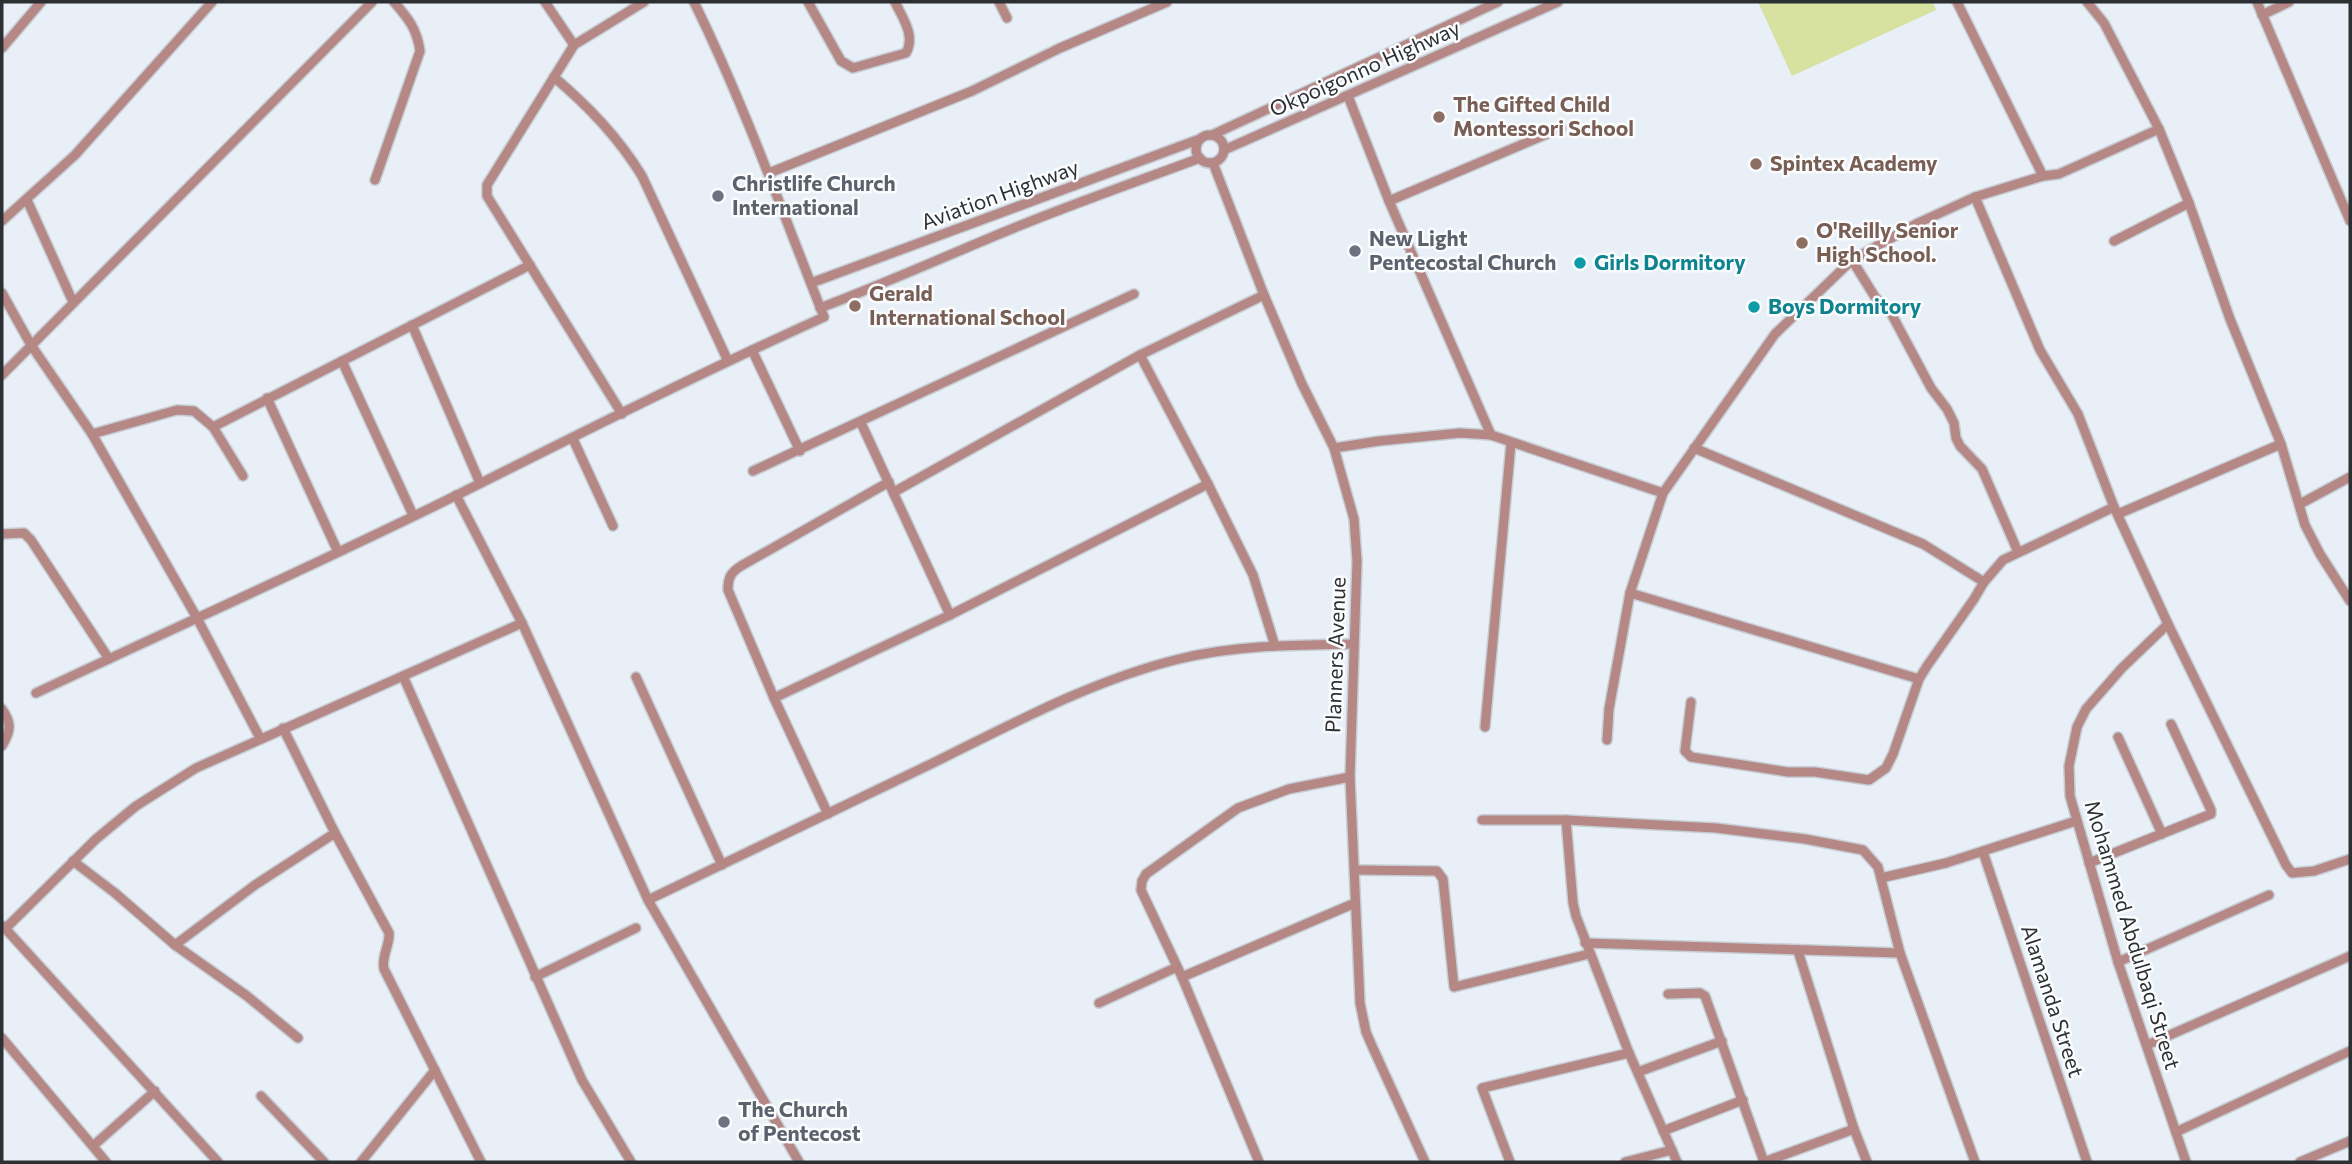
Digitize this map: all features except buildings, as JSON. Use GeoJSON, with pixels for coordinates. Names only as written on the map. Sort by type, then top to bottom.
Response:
{"type":"FeatureCollection","features":[{"type":"Feature","properties":{"kind":"street"},"geometry":{"type":"LineString","coordinates":[[2,48],[41,2]]}},
{"type":"Feature","properties":{"kind":"street"},"geometry":{"type":"LineString","coordinates":[[2,221],[75,155],[212,2]]}},
{"type":"Feature","properties":{"kind":"street"},"geometry":{"type":"LineString","coordinates":[[2,375],[372,2]]}},
{"type":"Feature","properties":{"kind":"street"},"geometry":{"type":"LineString","coordinates":[[375,180],[420,51],[412,21],[394,2]]}},
{"type":"Feature","properties":{"kind":"street"},"geometry":{"type":"LineString","coordinates":[[545,2],[574,45]]}},
{"type":"Feature","properties":{"kind":"street"},"geometry":{"type":"LineString","coordinates":[[622,414],[489,203],[486,190],[574,45],[645,2]]}},
{"type":"Feature","properties":{"kind":"street"},"geometry":{"type":"LineString","coordinates":[[36,693],[338,552],[728,361],[824,317],[769,173],[713,40],[694,2]]}},
{"type":"Feature","properties":{"kind":"street"},"geometry":{"type":"LineString","coordinates":[[808,2],[841,61],[853,68],[906,53],[911,45],[910,37],[895,2]]}},
{"type":"Feature","properties":{"kind":"street"},"geometry":{"type":"LineString","coordinates":[[999,2],[1007,18]]}},
{"type":"Feature","properties":{"kind":"street"},"geometry":{"type":"LineString","coordinates":[[769,173],[972,91],[1060,48],[1167,2]]}},
{"type":"Feature","properties":{"kind":"street","name":"Okpoigonno Highway"},"geometry":{"type":"LineString","coordinates":[[1212,135],[1498,2]]}},
{"type":"Feature","properties":{"kind":"street","name":"Okpoigonno Highway"},"geometry":{"type":"LineString","coordinates":[[1224,150],[1558,2]]}},
{"type":"Feature","properties":{"kind":"street"},"geometry":{"type":"LineString","coordinates":[[1957,2],[2043,176]]}},
{"type":"Feature","properties":{"kind":"street"},"geometry":{"type":"LineString","coordinates":[[2087,2],[2104,23],[2159,129],[2189,203],[2230,319],[2281,444],[2305,525],[2350,600]]}},
{"type":"Feature","properties":{"kind":"street"},"geometry":{"type":"LineString","coordinates":[[2256,2],[2350,221]]}},
{"type":"Feature","properties":{"kind":"street"},"geometry":{"type":"LineString","coordinates":[[2262,15],[2289,2]]}},
{"type":"Feature","properties":{"kind":"street"},"geometry":{"type":"LineString","coordinates":[[554,77],[589,108],[629,155],[642,176],[728,361]]}},
{"type":"Feature","properties":{"kind":"street"},"geometry":{"type":"LineString","coordinates":[[1348,96],[1389,201],[1491,435]]}},
{"type":"Feature","properties":{"kind":"street"},"geometry":{"type":"LineString","coordinates":[[1389,201],[1561,128]]}},
{"type":"Feature","properties":{"kind":"street"},"geometry":{"type":"LineString","coordinates":[[1607,740],[1609,709],[1630,593],[1663,493],[1775,334],[1852,260],[1918,223],[1975,197],[2043,176],[2059,174],[2159,129]]}},
{"type":"Feature","properties":{"kind":"street"},"geometry":{"type":"LineString","coordinates":[[1212,135],[1220,138],[1224,150],[1221,159],[1213,163],[1200,159],[1196,146],[1200,139],[1212,135]]}},
{"type":"Feature","properties":{"kind":"street","name":"Aviation Highway"},"geometry":{"type":"LineString","coordinates":[[811,283],[1200,139]]}},
{"type":"Feature","properties":{"kind":"street","name":"Aviation Highway"},"geometry":{"type":"LineString","coordinates":[[820,308],[1081,201],[1200,159]]}},
{"type":"Feature","properties":{"kind":"street","name":"Planners Avenue"},"geometry":{"type":"LineString","coordinates":[[1213,163],[1264,296],[1334,448],[1354,519],[1357,561],[1350,777],[1360,1003],[1366,1032],[1425,1162]]}},
{"type":"Feature","properties":{"kind":"street"},"geometry":{"type":"LineString","coordinates":[[1975,197],[2040,349],[2078,414],[2116,510],[2168,624],[2286,865],[2292,873],[2302,874],[2350,859]]}},
{"type":"Feature","properties":{"kind":"street"},"geometry":{"type":"LineString","coordinates":[[27,200],[73,302]]}},
{"type":"Feature","properties":{"kind":"street"},"geometry":{"type":"LineString","coordinates":[[2114,241],[2189,203]]}},
{"type":"Feature","properties":{"kind":"street"},"geometry":{"type":"LineString","coordinates":[[1852,260],[1875,297],[1892,315],[1931,388],[1947,409],[1960,446],[1982,469],[2018,552]]}},
{"type":"Feature","properties":{"kind":"street"},"geometry":{"type":"LineString","coordinates":[[213,427],[530,265]]}},
{"type":"Feature","properties":{"kind":"street"},"geometry":{"type":"LineString","coordinates":[[2,293],[31,345],[92,434],[197,618],[260,738]]}},
{"type":"Feature","properties":{"kind":"street"},"geometry":{"type":"LineString","coordinates":[[753,471],[1134,294]]}},
{"type":"Feature","properties":{"kind":"street"},"geometry":{"type":"LineString","coordinates":[[894,492],[1140,355],[1264,296]]}},
{"type":"Feature","properties":{"kind":"street"},"geometry":{"type":"LineString","coordinates":[[412,325],[480,483]]}},
{"type":"Feature","properties":{"kind":"street"},"geometry":{"type":"LineString","coordinates":[[752,350],[800,451]]}},
{"type":"Feature","properties":{"kind":"street"},"geometry":{"type":"LineString","coordinates":[[1140,355],[1253,575],[1275,646]]}},
{"type":"Feature","properties":{"kind":"street"},"geometry":{"type":"LineString","coordinates":[[342,361],[413,515]]}},
{"type":"Feature","properties":{"kind":"street"},"geometry":{"type":"LineString","coordinates":[[267,398],[338,552]]}},
{"type":"Feature","properties":{"kind":"street"},"geometry":{"type":"LineString","coordinates":[[92,434],[177,410],[194,411],[213,427],[243,476]]}},
{"type":"Feature","properties":{"kind":"street"},"geometry":{"type":"LineString","coordinates":[[861,422],[950,615]]}},
{"type":"Feature","properties":{"kind":"street"},"geometry":{"type":"LineString","coordinates":[[1334,448],[1460,433],[1491,435],[1663,493]]}},
{"type":"Feature","properties":{"kind":"street"},"geometry":{"type":"LineString","coordinates":[[573,439],[613,526]]}},
{"type":"Feature","properties":{"kind":"street"},"geometry":{"type":"LineString","coordinates":[[1485,727],[1511,443]]}},
{"type":"Feature","properties":{"kind":"street"},"geometry":{"type":"LineString","coordinates":[[1691,702],[1685,751],[1691,757],[1788,772],[1815,772],[1869,780],[1886,768],[1919,679],[1984,582],[2003,560],[2116,510],[2281,444]]}},
{"type":"Feature","properties":{"kind":"street"},"geometry":{"type":"LineString","coordinates":[[1694,449],[1923,544],[1984,582]]}},
{"type":"Feature","properties":{"kind":"street"},"geometry":{"type":"LineString","coordinates":[[2300,504],[2350,477]]}},
{"type":"Feature","properties":{"kind":"street"},"geometry":{"type":"LineString","coordinates":[[828,814],[728,590],[728,579],[732,571],[888,482]]}},
{"type":"Feature","properties":{"kind":"street"},"geometry":{"type":"LineString","coordinates":[[774,698],[950,615],[1208,484]]}},
{"type":"Feature","properties":{"kind":"street"},"geometry":{"type":"LineString","coordinates":[[456,495],[522,623],[649,900],[799,1162]]}},
{"type":"Feature","properties":{"kind":"street"},"geometry":{"type":"LineString","coordinates":[[2,534],[24,533],[31,540],[108,659]]}},
{"type":"Feature","properties":{"kind":"street"},"geometry":{"type":"LineString","coordinates":[[1630,593],[1919,679]]}},
{"type":"Feature","properties":{"kind":"street"},"geometry":{"type":"LineString","coordinates":[[218,1162],[4,926],[136,806],[196,768],[522,623]]}},
{"type":"Feature","properties":{"kind":"street","name":"Mohammed Abdulbaqi Street"},"geometry":{"type":"LineString","coordinates":[[2168,624],[2122,668],[2086,709],[2077,727],[2069,766],[2070,796],[2118,962],[2186,1162]]}},
{"type":"Feature","properties":{"kind":"street"},"geometry":{"type":"LineString","coordinates":[[649,900],[1041,710],[1129,673],[1182,659],[1275,646],[1353,645]]}},
{"type":"Feature","properties":{"kind":"street"},"geometry":{"type":"LineString","coordinates":[[403,676],[582,1080],[631,1162]]}},
{"type":"Feature","properties":{"kind":"street"},"geometry":{"type":"LineString","coordinates":[[636,677],[722,864]]}},
{"type":"Feature","properties":{"kind":"street"},"geometry":{"type":"LineString","coordinates":[[2,709],[7,716],[10,732],[2,746]]}},
{"type":"Feature","properties":{"kind":"street"},"geometry":{"type":"LineString","coordinates":[[2089,863],[2211,814],[2171,724]]}},
{"type":"Feature","properties":{"kind":"street"},"geometry":{"type":"LineString","coordinates":[[283,728],[388,933],[390,942],[382,961],[384,969],[481,1162]]}},
{"type":"Feature","properties":{"kind":"street"},"geometry":{"type":"LineString","coordinates":[[2118,737],[2162,834]]}},
{"type":"Feature","properties":{"kind":"street"},"geometry":{"type":"LineString","coordinates":[[1259,1162],[1182,977],[1142,890],[1142,881],[1146,874],[1238,808],[1289,789],[1350,777]]}},
{"type":"Feature","properties":{"kind":"street"},"geometry":{"type":"LineString","coordinates":[[1482,820],[1566,820],[1716,828],[1863,849],[1875,861],[1900,953],[1975,1162]]}},
{"type":"Feature","properties":{"kind":"street"},"geometry":{"type":"LineString","coordinates":[[1566,820],[1573,903],[1585,943],[1677,1162]]}},
{"type":"Feature","properties":{"kind":"street"},"geometry":{"type":"LineString","coordinates":[[1881,878],[1946,863],[2076,821]]}},
{"type":"Feature","properties":{"kind":"street"},"geometry":{"type":"LineString","coordinates":[[175,945],[255,885],[335,833]]}},
{"type":"Feature","properties":{"kind":"street","name":"Alamanda Street"},"geometry":{"type":"LineString","coordinates":[[1983,852],[2087,1162]]}},
{"type":"Feature","properties":{"kind":"street"},"geometry":{"type":"LineString","coordinates":[[73,861],[115,892],[175,945],[247,996],[298,1038]]}},
{"type":"Feature","properties":{"kind":"street"},"geometry":{"type":"LineString","coordinates":[[1355,870],[1437,871],[1440,874],[1443,879],[1454,987],[1589,954]]}},
{"type":"Feature","properties":{"kind":"street"},"geometry":{"type":"LineString","coordinates":[[2118,962],[2269,895]]}},
{"type":"Feature","properties":{"kind":"street"},"geometry":{"type":"LineString","coordinates":[[1182,977],[1355,903]]}},
{"type":"Feature","properties":{"kind":"street"},"geometry":{"type":"LineString","coordinates":[[535,977],[636,928]]}},
{"type":"Feature","properties":{"kind":"street"},"geometry":{"type":"LineString","coordinates":[[1585,943],[1900,953]]}},
{"type":"Feature","properties":{"kind":"street"},"geometry":{"type":"LineString","coordinates":[[1798,951],[1867,1162]]}},
{"type":"Feature","properties":{"kind":"street"},"geometry":{"type":"LineString","coordinates":[[2147,1045],[2350,956]]}},
{"type":"Feature","properties":{"kind":"street"},"geometry":{"type":"LineString","coordinates":[[1099,1003],[1177,967]]}},
{"type":"Feature","properties":{"kind":"street"},"geometry":{"type":"LineString","coordinates":[[1668,995],[1703,994],[1723,1041],[1764,1162],[1854,1129]]}},
{"type":"Feature","properties":{"kind":"street"},"geometry":{"type":"LineString","coordinates":[[2,1038],[106,1162]]}},
{"type":"Feature","properties":{"kind":"street"},"geometry":{"type":"LineString","coordinates":[[1638,1072],[1723,1041]]}},
{"type":"Feature","properties":{"kind":"street"},"geometry":{"type":"LineString","coordinates":[[2176,1132],[2350,1051]]}},
{"type":"Feature","properties":{"kind":"street"},"geometry":{"type":"LineString","coordinates":[[1510,1162],[1482,1088],[1629,1053]]}},
{"type":"Feature","properties":{"kind":"street"},"geometry":{"type":"LineString","coordinates":[[361,1162],[435,1070]]}},
{"type":"Feature","properties":{"kind":"street"},"geometry":{"type":"LineString","coordinates":[[93,1146],[155,1091]]}},
{"type":"Feature","properties":{"kind":"street"},"geometry":{"type":"LineString","coordinates":[[261,1096],[324,1162]]}},
{"type":"Feature","properties":{"kind":"street"},"geometry":{"type":"LineString","coordinates":[[1663,1131],[1743,1100]]}},
{"type":"Feature","properties":{"kind":"street"},"geometry":{"type":"LineString","coordinates":[[2300,1162],[2350,1140]]}},
{"type":"Feature","properties":{"kind":"street"},"geometry":{"type":"LineString","coordinates":[[1625,1162],[1672,1150]]}},
{"type":"Feature","properties":{"kind":"green space"},"geometry":{"type":"Polygon","coordinates":[[[1758,2],[1933,2],[1936,10],[1792,76],[1758,2]]]}},
{"type":"Feature","properties":{"kind":"place","name":"The Gifted Child Montessori School"},"geometry":{"type":"Point","coordinates":[1439,117]}},
{"type":"Feature","properties":{"kind":"place","name":"Spintex Academy"},"geometry":{"type":"Point","coordinates":[1756,164]}},
{"type":"Feature","properties":{"kind":"place","name":"Christlife Church International"},"geometry":{"type":"Point","coordinates":[718,196]}},
{"type":"Feature","properties":{"kind":"place","name":"O'Reilly Senior High School."},"geometry":{"type":"Point","coordinates":[1802,243]}},
{"type":"Feature","properties":{"kind":"place","name":"New Light Pentecostal Church"},"geometry":{"type":"Point","coordinates":[1355,251]}},
{"type":"Feature","properties":{"kind":"place","name":"Girls Dormitory"},"geometry":{"type":"Point","coordinates":[1580,263]}},
{"type":"Feature","properties":{"kind":"place","name":"Gerald International School"},"geometry":{"type":"Point","coordinates":[855,306]}},
{"type":"Feature","properties":{"kind":"place","name":"Boys Dormitory"},"geometry":{"type":"Point","coordinates":[1754,307]}},
{"type":"Feature","properties":{"kind":"place","name":"The Church of Pentecost"},"geometry":{"type":"Point","coordinates":[724,1122]}}]}
